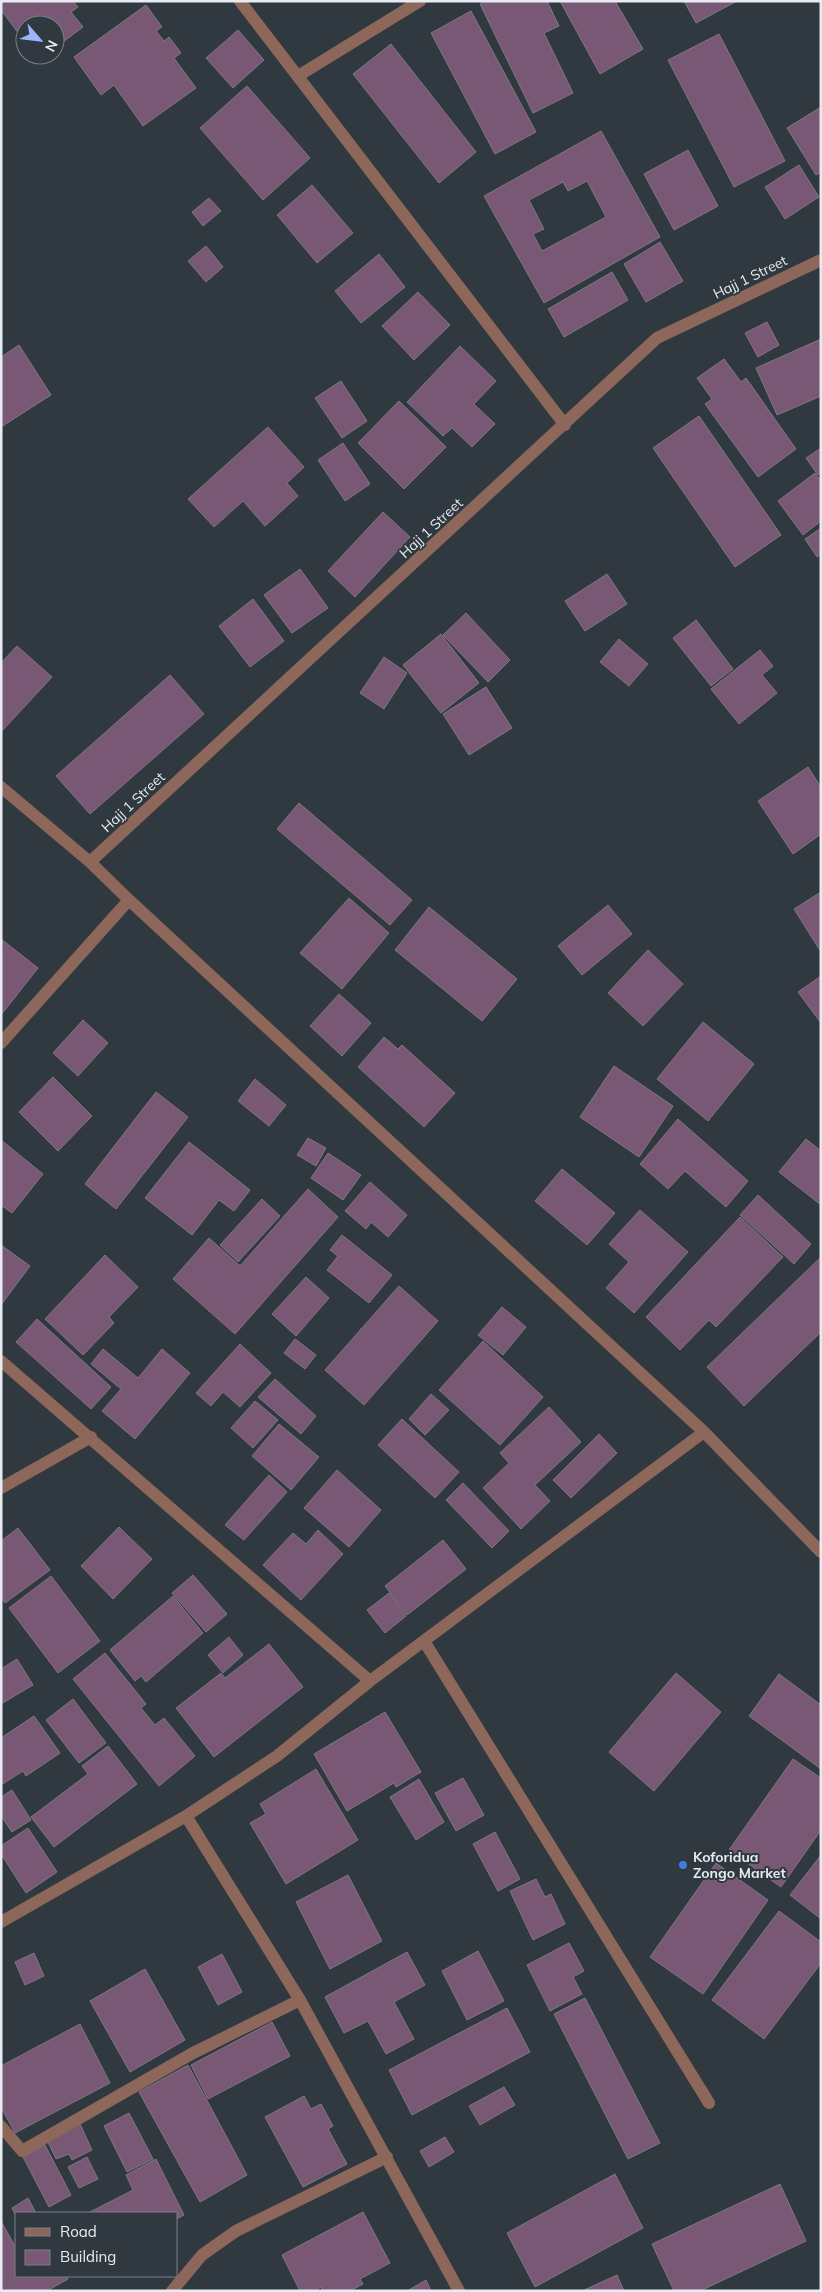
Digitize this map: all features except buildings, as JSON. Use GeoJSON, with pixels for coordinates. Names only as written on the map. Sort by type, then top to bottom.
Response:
{"type":"FeatureCollection","features":[{"type":"Feature","properties":{"kind":"street"},"geometry":{"type":"LineString","coordinates":[[240,1],[565,425]]}},
{"type":"Feature","properties":{"kind":"street"},"geometry":{"type":"LineString","coordinates":[[298,76],[420,1]]}},
{"type":"Feature","properties":{"kind":"street","name":"Hajj 1 Street"},"geometry":{"type":"LineString","coordinates":[[90,862],[658,338],[821,260]]}},
{"type":"Feature","properties":{"kind":"street"},"geometry":{"type":"LineString","coordinates":[[1,787],[90,862],[704,1432],[821,1552]]}},
{"type":"Feature","properties":{"kind":"street"},"geometry":{"type":"LineString","coordinates":[[1,1043],[129,900]]}},
{"type":"Feature","properties":{"kind":"street"},"geometry":{"type":"LineString","coordinates":[[1,1361],[91,1437],[370,1681]]}},
{"type":"Feature","properties":{"kind":"street"},"geometry":{"type":"LineString","coordinates":[[1,1922],[186,1816],[278,1756],[370,1681],[704,1432]]}},
{"type":"Feature","properties":{"kind":"street"},"geometry":{"type":"LineString","coordinates":[[1,1488],[91,1437]]}},
{"type":"Feature","properties":{"kind":"street"},"geometry":{"type":"LineString","coordinates":[[424,1642],[709,2102]]}},
{"type":"Feature","properties":{"kind":"street"},"geometry":{"type":"LineString","coordinates":[[186,1816],[300,2000],[387,2157],[458,2291]]}},
{"type":"Feature","properties":{"kind":"street"},"geometry":{"type":"LineString","coordinates":[[1,2126],[22,2151],[193,2053],[300,2000]]}},
{"type":"Feature","properties":{"kind":"street"},"geometry":{"type":"LineString","coordinates":[[172,2291],[202,2255],[236,2231],[387,2157]]}},
{"type":"Feature","properties":{"kind":"place","name":"Koforidua Zongo Market"},"geometry":{"type":"Point","coordinates":[683,1865]}}]}
